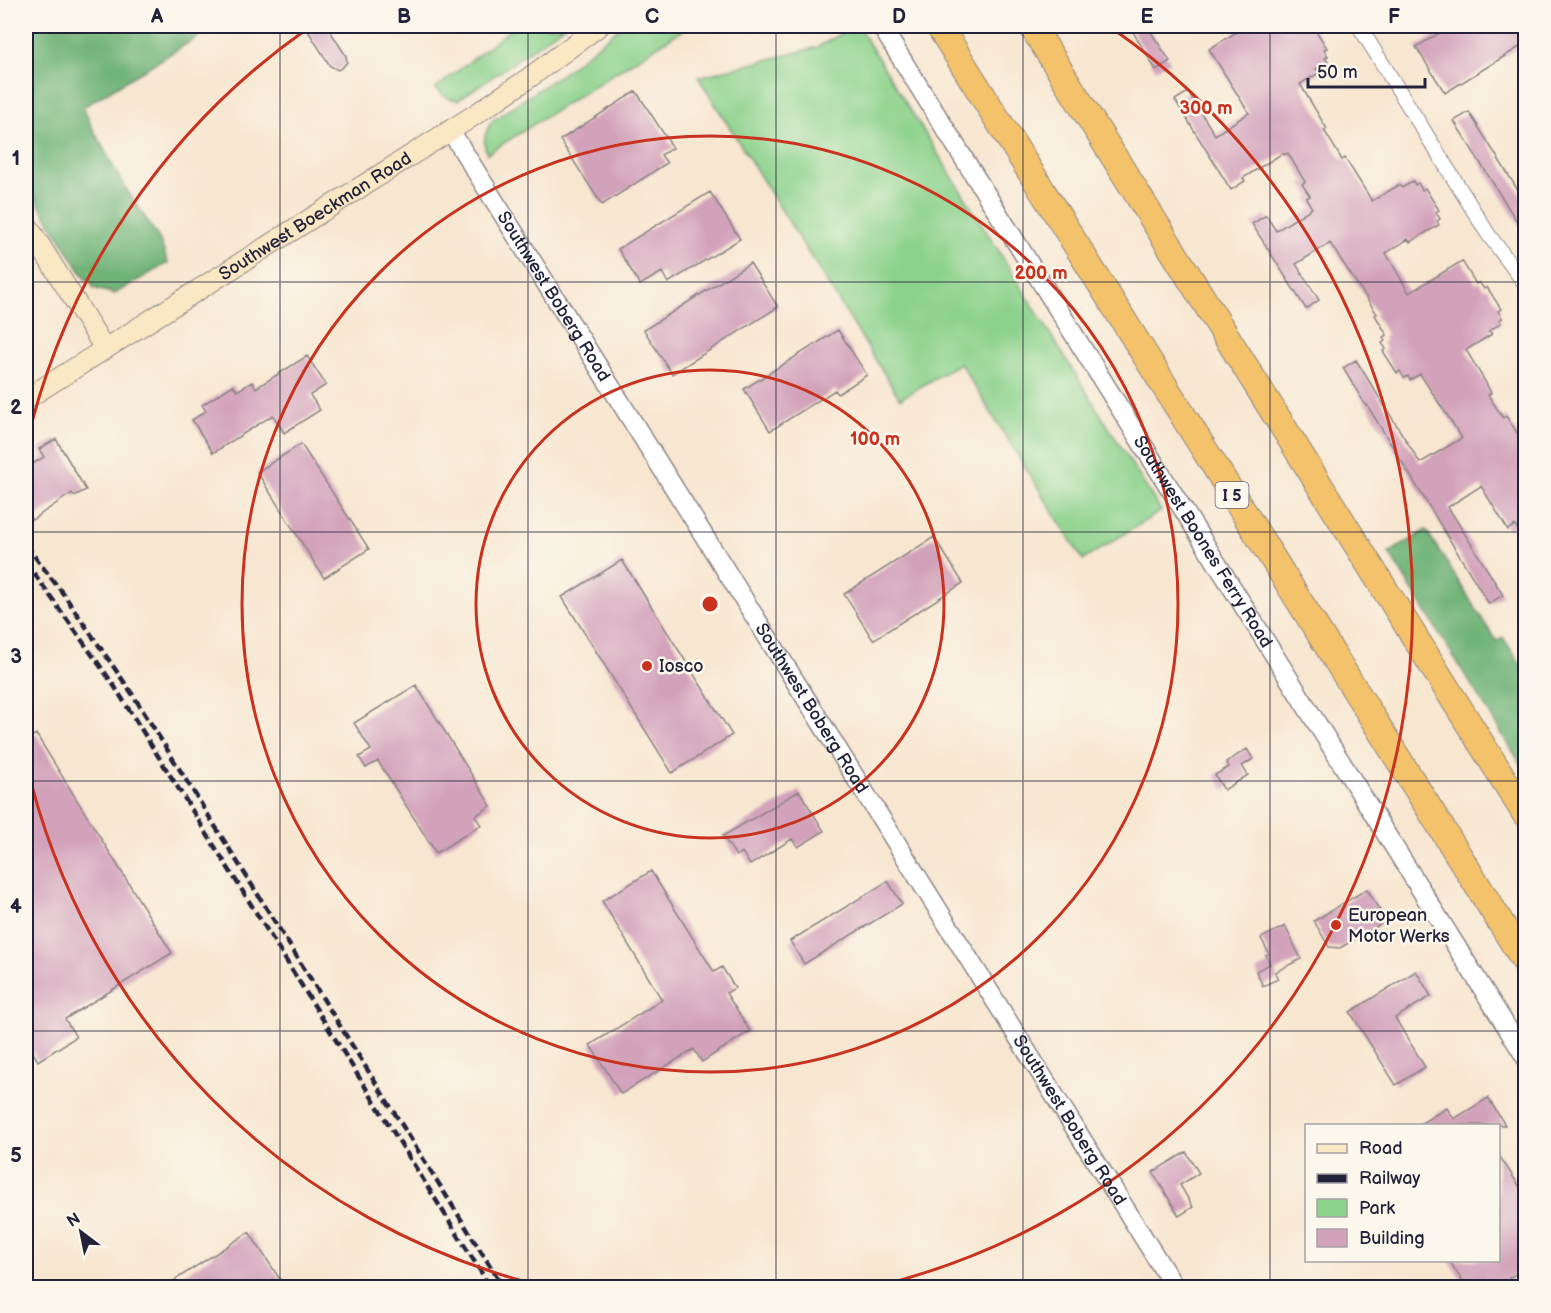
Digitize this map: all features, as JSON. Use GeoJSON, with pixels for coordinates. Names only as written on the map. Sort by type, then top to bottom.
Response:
{"type":"FeatureCollection","features":[{"type":"Feature","properties":{"kind":"highway","name":"I 5"},"geometry":{"type":"LineString","coordinates":[[939,26],[1526,963]]}},
{"type":"Feature","properties":{"kind":"highway"},"geometry":{"type":"LineString","coordinates":[[1032,26],[1526,815]]}},
{"type":"Feature","properties":{"kind":"main road","name":"Southwest Boeckman Road"},"geometry":{"type":"LineString","coordinates":[[26,399],[450,130],[526,80],[599,26]]}},
{"type":"Feature","properties":{"kind":"main road"},"geometry":{"type":"LineString","coordinates":[[26,223],[105,349]]}},
{"type":"Feature","properties":{"kind":"street","name":"Southwest Boones Ferry Road"},"geometry":{"type":"LineString","coordinates":[[881,26],[1526,1058]]}},
{"type":"Feature","properties":{"kind":"street"},"geometry":{"type":"LineString","coordinates":[[1359,26],[1488,234],[1526,285]]}},
{"type":"Feature","properties":{"kind":"street","name":"Southwest Boberg Road"},"geometry":{"type":"LineString","coordinates":[[450,130],[1175,1287]]}},
{"type":"Feature","properties":{"kind":"green space"},"geometry":{"type":"Polygon","coordinates":[[[216,26],[83,107],[123,184],[160,240],[168,263],[114,294],[94,288],[89,279],[86,280],[26,184],[26,27],[216,26]]]}},
{"type":"Feature","properties":{"kind":"green space"},"geometry":{"type":"Polygon","coordinates":[[[515,26],[564,26],[458,100],[445,97],[436,88],[515,26]]]}},
{"type":"Feature","properties":{"kind":"green space"},"geometry":{"type":"Polygon","coordinates":[[[622,26],[689,26],[487,154],[485,137],[492,121],[563,73],[622,26]]]}},
{"type":"Feature","properties":{"kind":"green space"},"geometry":{"type":"Polygon","coordinates":[[[853,26],[858,26],[1161,511],[1083,560],[960,363],[900,399],[698,77],[818,47],[853,26]]]}},
{"type":"Feature","properties":{"kind":"green space"},"geometry":{"type":"Polygon","coordinates":[[[1426,530],[1496,641],[1503,637],[1525,672],[1525,771],[1389,553],[1426,530]]]}},
{"type":"Feature","properties":{"kind":"building"},"geometry":{"type":"Polygon","coordinates":[[[305,26],[327,26],[346,56],[347,62],[343,67],[338,70],[330,66],[305,26]]]}},
{"type":"Feature","properties":{"kind":"building"},"geometry":{"type":"Polygon","coordinates":[[[1147,26],[1170,61],[1156,70],[1133,32],[1147,26]]]}},
{"type":"Feature","properties":{"kind":"building"},"geometry":{"type":"Polygon","coordinates":[[[1246,26],[1313,26],[1327,48],[1324,49],[1328,62],[1316,69],[1319,73],[1300,84],[1327,129],[1324,130],[1342,160],[1345,158],[1372,201],[1399,185],[1402,188],[1413,181],[1415,185],[1418,183],[1422,190],[1425,188],[1439,210],[1436,212],[1440,219],[1437,221],[1439,225],[1410,242],[1408,239],[1386,253],[1409,293],[1462,261],[1476,284],[1479,282],[1484,289],[1487,287],[1501,309],[1498,311],[1502,318],[1499,320],[1501,323],[1489,331],[1492,334],[1466,350],[1491,393],[1488,395],[1503,418],[1506,416],[1526,446],[1526,543],[1515,525],[1508,530],[1481,486],[1448,507],[1503,595],[1489,604],[1343,368],[1356,360],[1420,463],[1462,438],[1420,374],[1410,380],[1408,376],[1404,378],[1400,371],[1397,373],[1383,351],[1386,349],[1382,343],[1385,341],[1383,337],[1387,335],[1375,315],[1377,314],[1330,243],[1296,264],[1319,300],[1306,309],[1252,224],[1266,215],[1276,231],[1312,208],[1306,198],[1310,196],[1302,184],[1305,182],[1288,153],[1284,155],[1283,153],[1243,178],[1245,181],[1231,190],[1175,100],[1188,92],[1215,135],[1249,113],[1209,49],[1246,26]]]}},
{"type":"Feature","properties":{"kind":"building"},"geometry":{"type":"Polygon","coordinates":[[[1451,26],[1526,26],[1526,43],[1445,93],[1416,47],[1451,26]]]}},
{"type":"Feature","properties":{"kind":"building"},"geometry":{"type":"Polygon","coordinates":[[[636,91],[673,148],[661,155],[667,163],[602,205],[560,140],[636,91]]]}},
{"type":"Feature","properties":{"kind":"building"},"geometry":{"type":"Polygon","coordinates":[[[1469,112],[1526,203],[1526,236],[1454,121],[1469,112]]]}},
{"type":"Feature","properties":{"kind":"building"},"geometry":{"type":"Polygon","coordinates":[[[710,192],[740,239],[668,283],[662,272],[640,285],[618,249],[710,192]]]}},
{"type":"Feature","properties":{"kind":"building"},"geometry":{"type":"Polygon","coordinates":[[[750,263],[778,307],[672,374],[644,330],[750,263]]]}},
{"type":"Feature","properties":{"kind":"building"},"geometry":{"type":"Polygon","coordinates":[[[838,330],[867,375],[838,394],[835,390],[770,431],[744,389],[838,330]]]}},
{"type":"Feature","properties":{"kind":"building"},"geometry":{"type":"Polygon","coordinates":[[[307,356],[326,385],[310,395],[320,410],[284,433],[273,415],[213,453],[192,420],[206,411],[202,405],[233,385],[237,391],[252,382],[256,388],[307,356]]]}},
{"type":"Feature","properties":{"kind":"building"},"geometry":{"type":"Polygon","coordinates":[[[56,439],[86,490],[74,496],[72,493],[32,520],[26,512],[26,468],[44,457],[39,449],[56,439]]]}},
{"type":"Feature","properties":{"kind":"building"},"geometry":{"type":"Polygon","coordinates":[[[301,444],[369,549],[324,578],[257,472],[301,444]]]}},
{"type":"Feature","properties":{"kind":"building"},"geometry":{"type":"Polygon","coordinates":[[[934,537],[963,583],[873,640],[844,594],[934,537]]]}},
{"type":"Feature","properties":{"kind":"building","name":"Iosco"},"geometry":{"type":"Polygon","coordinates":[[[622,560],[732,735],[672,773],[562,597],[622,560]]]}},
{"type":"Feature","properties":{"kind":"building"},"geometry":{"type":"Polygon","coordinates":[[[416,685],[491,806],[475,816],[481,825],[436,853],[378,761],[366,768],[359,757],[371,750],[354,723],[416,685]]]}},
{"type":"Feature","properties":{"kind":"building"},"geometry":{"type":"Polygon","coordinates":[[[36,734],[172,953],[65,1019],[76,1037],[38,1061],[26,1041],[26,740],[36,734]]]}},
{"type":"Feature","properties":{"kind":"building"},"geometry":{"type":"Polygon","coordinates":[[[1247,749],[1253,759],[1242,766],[1248,775],[1224,790],[1215,775],[1229,767],[1226,762],[1247,749]]]}},
{"type":"Feature","properties":{"kind":"building"},"geometry":{"type":"Polygon","coordinates":[[[799,791],[824,831],[798,847],[792,839],[750,865],[742,852],[736,856],[723,836],[799,791]]]}},
{"type":"Feature","properties":{"kind":"building"},"geometry":{"type":"Polygon","coordinates":[[[651,871],[714,972],[722,967],[735,988],[726,993],[750,1031],[702,1062],[694,1049],[621,1094],[590,1045],[662,1000],[602,901],[651,871]]]}},
{"type":"Feature","properties":{"kind":"building"},"geometry":{"type":"Polygon","coordinates":[[[888,881],[902,904],[804,964],[790,941],[888,881]]]}},
{"type":"Feature","properties":{"kind":"building"},"geometry":{"type":"Polygon","coordinates":[[[1367,889],[1386,921],[1340,948],[1329,947],[1314,921],[1367,889]]]}},
{"type":"Feature","properties":{"kind":"building"},"geometry":{"type":"Polygon","coordinates":[[[1285,926],[1301,959],[1275,972],[1278,979],[1263,986],[1256,971],[1270,964],[1266,955],[1269,954],[1261,938],[1285,926]]]}},
{"type":"Feature","properties":{"kind":"building"},"geometry":{"type":"Polygon","coordinates":[[[1416,971],[1431,996],[1395,1018],[1425,1067],[1396,1085],[1350,1012],[1416,971]]]}},
{"type":"Feature","properties":{"kind":"building"},"geometry":{"type":"Polygon","coordinates":[[[1488,1098],[1505,1125],[1420,1124],[1447,1108],[1454,1119],[1488,1098]]]}},
{"type":"Feature","properties":{"kind":"building"},"geometry":{"type":"Polygon","coordinates":[[[1186,1152],[1199,1173],[1180,1185],[1193,1207],[1179,1216],[1153,1172],[1186,1152]]]}},
{"type":"Feature","properties":{"kind":"building"},"geometry":{"type":"Polygon","coordinates":[[[1500,1157],[1526,1196],[1526,1268],[1509,1278],[1515,1287],[1466,1287],[1450,1262],[1500,1262],[1500,1157]]]}},
{"type":"Feature","properties":{"kind":"building"},"geometry":{"type":"Polygon","coordinates":[[[249,1232],[285,1287],[164,1287],[249,1232]]]}},
{"type":"Feature","properties":{"kind":"railway"},"geometry":{"type":"LineString","coordinates":[[26,545],[64,595],[133,695],[504,1288]]}},
{"type":"Feature","properties":{"kind":"railway"},"geometry":{"type":"LineString","coordinates":[[26,562],[113,684],[491,1288]]}},
{"type":"Feature","properties":{"kind":"place","name":"Iosco"},"geometry":{"type":"Point","coordinates":[647,666]}},
{"type":"Feature","properties":{"kind":"place","name":"European Motor Werks"},"geometry":{"type":"Point","coordinates":[1336,925]}}]}
